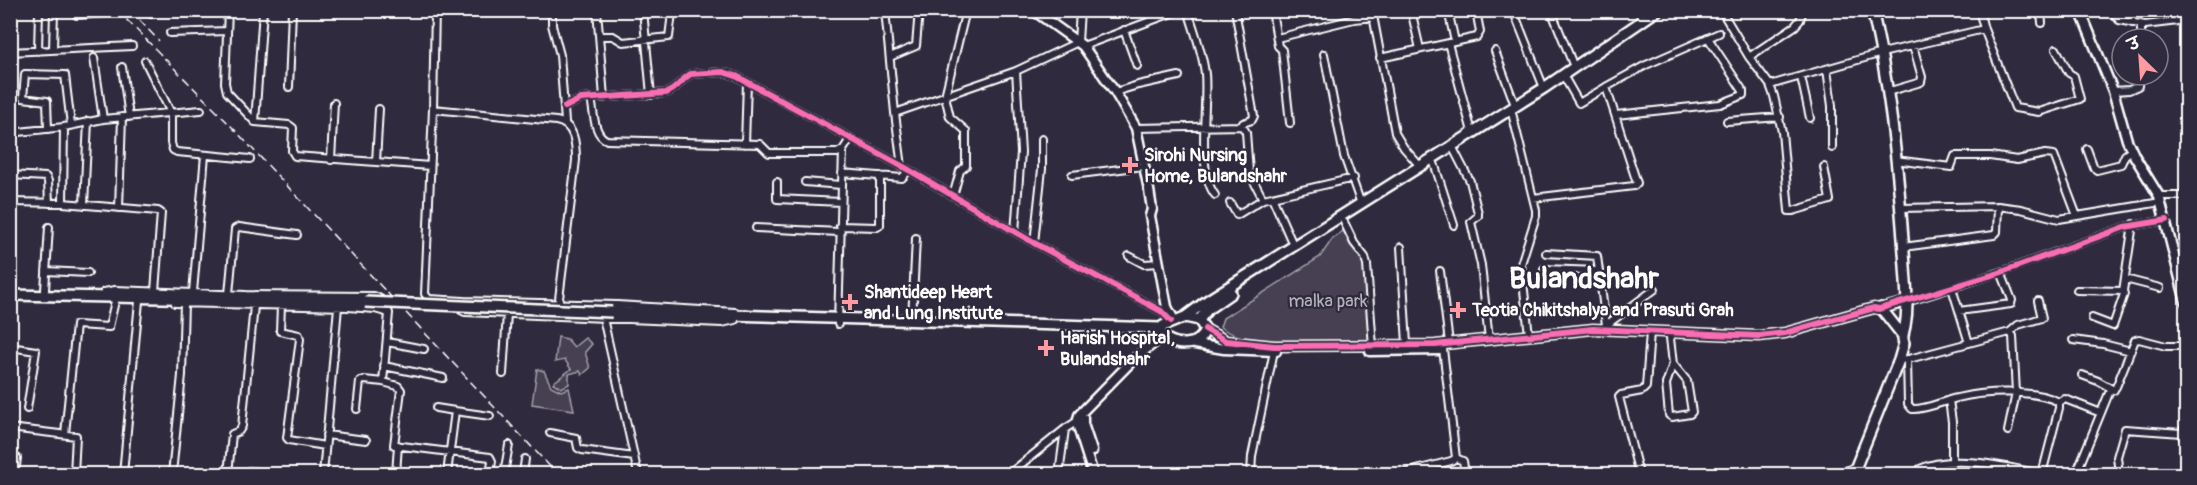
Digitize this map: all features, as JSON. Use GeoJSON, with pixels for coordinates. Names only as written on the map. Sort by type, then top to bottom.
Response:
{"type":"FeatureCollection","features":[{"type":"Feature","properties":{"kind":"main road"},"geometry":{"type":"LineString","coordinates":[[1199,320],[1208,309],[1222,299],[1454,150],[1544,88],[1564,77],[1574,67],[1658,10]]}},
{"type":"Feature","properties":{"kind":"main road"},"geometry":{"type":"LineString","coordinates":[[838,320],[1163,335],[1177,320],[1472,132],[1514,109],[1666,10]]}},
{"type":"Feature","properties":{"kind":"main road"},"geometry":{"type":"LineString","coordinates":[[1850,472],[1898,342],[1902,338],[1907,302],[1901,207],[1882,53],[1872,10]]}},
{"type":"Feature","properties":{"kind":"main road"},"geometry":{"type":"LineString","coordinates":[[10,289],[104,295],[115,298],[365,302],[738,318],[912,320],[1163,335],[1177,344],[1189,344],[1203,336],[1205,329],[1199,320]]}},
{"type":"Feature","properties":{"kind":"main road"},"geometry":{"type":"LineString","coordinates":[[10,295],[104,295]]}},
{"type":"Feature","properties":{"kind":"main road"},"geometry":{"type":"LineString","coordinates":[[1850,472],[1903,360],[1902,338],[1880,309]]}},
{"type":"Feature","properties":{"kind":"main road"},"geometry":{"type":"LineString","coordinates":[[1177,320],[1199,320]]}},
{"type":"Feature","properties":{"kind":"street"},"geometry":{"type":"LineString","coordinates":[[38,51],[39,10]]}},
{"type":"Feature","properties":{"kind":"street"},"geometry":{"type":"LineString","coordinates":[[52,50],[54,10]]}},
{"type":"Feature","properties":{"kind":"street"},"geometry":{"type":"LineString","coordinates":[[76,10],[77,15],[109,13]]}},
{"type":"Feature","properties":{"kind":"street"},"geometry":{"type":"LineString","coordinates":[[228,10],[225,88],[255,122],[293,128],[292,151],[295,156],[430,166]]}},
{"type":"Feature","properties":{"kind":"street"},"geometry":{"type":"LineString","coordinates":[[255,122],[263,10]]}},
{"type":"Feature","properties":{"kind":"street"},"geometry":{"type":"LineString","coordinates":[[289,87],[292,10]]}},
{"type":"Feature","properties":{"kind":"street"},"geometry":{"type":"LineString","coordinates":[[435,10],[425,296],[429,299],[464,301],[726,311],[738,318]]}},
{"type":"Feature","properties":{"kind":"street"},"geometry":{"type":"LineString","coordinates":[[552,10],[552,25],[560,55],[565,122],[576,146],[556,316]]}},
{"type":"Feature","properties":{"kind":"street"},"geometry":{"type":"LineString","coordinates":[[597,10],[604,98]]}},
{"type":"Feature","properties":{"kind":"street"},"geometry":{"type":"LineString","coordinates":[[643,10],[651,95]]}},
{"type":"Feature","properties":{"kind":"street"},"geometry":{"type":"LineString","coordinates":[[599,36],[610,35],[620,42],[669,37],[672,13],[695,10]]}},
{"type":"Feature","properties":{"kind":"street"},"geometry":{"type":"LineString","coordinates":[[842,173],[902,178],[905,168],[896,113],[885,10]]}},
{"type":"Feature","properties":{"kind":"street"},"geometry":{"type":"LineString","coordinates":[[890,57],[916,46],[919,10]]}},
{"type":"Feature","properties":{"kind":"street"},"geometry":{"type":"LineString","coordinates":[[953,196],[960,171],[966,166],[967,134],[964,128],[950,117],[945,96],[966,10]]}},
{"type":"Feature","properties":{"kind":"street"},"geometry":{"type":"LineString","coordinates":[[1080,10],[1080,44]]}},
{"type":"Feature","properties":{"kind":"street"},"geometry":{"type":"LineString","coordinates":[[896,113],[1016,71],[1080,44],[1180,10]]}},
{"type":"Feature","properties":{"kind":"street"},"geometry":{"type":"LineString","coordinates":[[1188,10],[1204,63],[1206,77],[1204,126],[1208,178],[1215,195]]}},
{"type":"Feature","properties":{"kind":"street"},"geometry":{"type":"LineString","coordinates":[[1136,128],[1242,126],[1243,123],[1252,120],[1254,116],[1235,10]]}},
{"type":"Feature","properties":{"kind":"street"},"geometry":{"type":"LineString","coordinates":[[1281,10],[1272,11],[1278,46],[1282,50],[1290,123]]}},
{"type":"Feature","properties":{"kind":"street"},"geometry":{"type":"LineString","coordinates":[[1352,10],[1354,19]]}},
{"type":"Feature","properties":{"kind":"street"},"geometry":{"type":"LineString","coordinates":[[1411,10],[1420,49]]}},
{"type":"Feature","properties":{"kind":"street"},"geometry":{"type":"LineString","coordinates":[[1448,10],[1455,42]]}},
{"type":"Feature","properties":{"kind":"street"},"geometry":{"type":"LineString","coordinates":[[1380,58],[1479,36],[1476,10]]}},
{"type":"Feature","properties":{"kind":"street"},"geometry":{"type":"LineString","coordinates":[[1513,10],[1544,88]]}},
{"type":"Feature","properties":{"kind":"street"},"geometry":{"type":"LineString","coordinates":[[1551,10],[1574,67]]}},
{"type":"Feature","properties":{"kind":"street"},"geometry":{"type":"LineString","coordinates":[[1721,10],[1749,57],[1770,85],[1780,117],[1789,211],[1793,212],[1830,200],[1824,167]]}},
{"type":"Feature","properties":{"kind":"street"},"geometry":{"type":"LineString","coordinates":[[1749,57],[1795,26],[1803,10]]}},
{"type":"Feature","properties":{"kind":"street"},"geometry":{"type":"LineString","coordinates":[[1979,10],[1984,29],[2015,108],[2039,112],[2080,99],[2074,76],[2069,74],[2056,49]]}},
{"type":"Feature","properties":{"kind":"street"},"geometry":{"type":"LineString","coordinates":[[2041,10],[2042,23]]}},
{"type":"Feature","properties":{"kind":"street"},"geometry":{"type":"LineString","coordinates":[[2080,10],[2113,91],[2121,123],[2132,150],[2160,199],[2184,282],[2187,302]]}},
{"type":"Feature","properties":{"kind":"street"},"geometry":{"type":"LineString","coordinates":[[2111,10],[2119,20],[2141,25],[2187,20]]}},
{"type":"Feature","properties":{"kind":"street"},"geometry":{"type":"LineString","coordinates":[[2132,23],[2133,10]]}},
{"type":"Feature","properties":{"kind":"street"},"geometry":{"type":"LineString","coordinates":[[1038,12],[1080,44],[1115,92],[1136,128],[1177,320]]}},
{"type":"Feature","properties":{"kind":"street"},"geometry":{"type":"LineString","coordinates":[[1277,38],[1373,14],[1395,133],[1404,148],[1420,166]]}},
{"type":"Feature","properties":{"kind":"street"},"geometry":{"type":"LineString","coordinates":[[1770,85],[1882,53],[1984,29]]}},
{"type":"Feature","properties":{"kind":"street"},"geometry":{"type":"LineString","coordinates":[[1124,30],[1137,66]]}},
{"type":"Feature","properties":{"kind":"street"},"geometry":{"type":"LineString","coordinates":[[170,33],[227,31]]}},
{"type":"Feature","properties":{"kind":"street"},"geometry":{"type":"LineString","coordinates":[[1564,77],[1579,103],[1646,65],[1719,33]]}},
{"type":"Feature","properties":{"kind":"street"},"geometry":{"type":"LineString","coordinates":[[1616,115],[1719,104],[1743,94],[1710,41]]}},
{"type":"Feature","properties":{"kind":"street"},"geometry":{"type":"LineString","coordinates":[[1448,43],[1472,132]]}},
{"type":"Feature","properties":{"kind":"street"},"geometry":{"type":"LineString","coordinates":[[10,52],[132,46]]}},
{"type":"Feature","properties":{"kind":"street"},"geometry":{"type":"LineString","coordinates":[[1887,92],[1919,84],[1922,81],[1913,46]]}},
{"type":"Feature","properties":{"kind":"street"},"geometry":{"type":"LineString","coordinates":[[1495,51],[1514,109],[1536,216],[1523,254],[1521,273],[1529,335]]}},
{"type":"Feature","properties":{"kind":"street"},"geometry":{"type":"LineString","coordinates":[[1324,54],[1344,156],[1361,204]]}},
{"type":"Feature","properties":{"kind":"street"},"geometry":{"type":"LineString","coordinates":[[94,58],[103,119]]}},
{"type":"Feature","properties":{"kind":"street"},"geometry":{"type":"LineString","coordinates":[[145,61],[171,113],[173,150],[250,159]]}},
{"type":"Feature","properties":{"kind":"street"},"geometry":{"type":"LineString","coordinates":[[122,67],[129,117]]}},
{"type":"Feature","properties":{"kind":"street"},"geometry":{"type":"LineString","coordinates":[[1827,69],[1832,106],[1832,148]]}},
{"type":"Feature","properties":{"kind":"street"},"geometry":{"type":"LineString","coordinates":[[1015,232],[1021,152],[1016,71]]}},
{"type":"Feature","properties":{"kind":"street"},"geometry":{"type":"LineString","coordinates":[[565,107],[581,99],[651,95],[672,91],[686,76],[697,73],[730,73],[1177,320]]}},
{"type":"Feature","properties":{"kind":"street"},"geometry":{"type":"LineString","coordinates":[[48,129],[47,101],[23,98],[26,74],[65,75],[67,126],[63,204]]}},
{"type":"Feature","properties":{"kind":"street"},"geometry":{"type":"LineString","coordinates":[[1115,92],[1179,76]]}},
{"type":"Feature","properties":{"kind":"street"},"geometry":{"type":"LineString","coordinates":[[1801,76],[1810,118]]}},
{"type":"Feature","properties":{"kind":"street"},"geometry":{"type":"LineString","coordinates":[[745,144],[747,82]]}},
{"type":"Feature","properties":{"kind":"street"},"geometry":{"type":"LineString","coordinates":[[1533,198],[1637,185],[1606,87]]}},
{"type":"Feature","properties":{"kind":"street"},"geometry":{"type":"LineString","coordinates":[[2113,91],[2136,87]]}},
{"type":"Feature","properties":{"kind":"street"},"geometry":{"type":"LineString","coordinates":[[591,98],[598,133],[603,139],[760,144],[769,153],[837,153],[843,150]]}},
{"type":"Feature","properties":{"kind":"street"},"geometry":{"type":"LineString","coordinates":[[331,160],[334,103]]}},
{"type":"Feature","properties":{"kind":"street"},"geometry":{"type":"LineString","coordinates":[[376,162],[379,109]]}},
{"type":"Feature","properties":{"kind":"street"},"geometry":{"type":"LineString","coordinates":[[433,109],[565,122]]}},
{"type":"Feature","properties":{"kind":"street"},"geometry":{"type":"LineString","coordinates":[[10,133],[103,119],[201,110]]}},
{"type":"Feature","properties":{"kind":"street"},"geometry":{"type":"LineString","coordinates":[[119,208],[122,117]]}},
{"type":"Feature","properties":{"kind":"street"},"geometry":{"type":"LineString","coordinates":[[1727,122],[1780,117]]}},
{"type":"Feature","properties":{"kind":"street"},"geometry":{"type":"LineString","coordinates":[[84,205],[88,121]]}},
{"type":"Feature","properties":{"kind":"street"},"geometry":{"type":"LineString","coordinates":[[1242,126],[1246,132],[1249,172],[1263,199]]}},
{"type":"Feature","properties":{"kind":"street"},"geometry":{"type":"LineString","coordinates":[[838,320],[843,150],[850,139]]}},
{"type":"Feature","properties":{"kind":"street"},"geometry":{"type":"LineString","coordinates":[[1034,243],[1041,180],[1041,139]]}},
{"type":"Feature","properties":{"kind":"street"},"geometry":{"type":"LineString","coordinates":[[2088,149],[2094,168],[2097,170],[2121,164],[2125,155],[2132,150]]}},
{"type":"Feature","properties":{"kind":"street"},"geometry":{"type":"LineString","coordinates":[[1454,150],[1470,181],[1478,213],[1478,216],[1471,222],[1481,265],[1489,340]]}},
{"type":"Feature","properties":{"kind":"street"},"geometry":{"type":"LineString","coordinates":[[1895,160],[1952,167],[1956,156],[1990,156],[2017,160],[2045,154],[2054,155],[2077,216]]}},
{"type":"Feature","properties":{"kind":"street"},"geometry":{"type":"LineString","coordinates":[[193,292],[205,155]]}},
{"type":"Feature","properties":{"kind":"street"},"geometry":{"type":"LineString","coordinates":[[1434,163],[1454,225]]}},
{"type":"Feature","properties":{"kind":"street"},"geometry":{"type":"LineString","coordinates":[[1072,175],[1144,166]]}},
{"type":"Feature","properties":{"kind":"street"},"geometry":{"type":"LineString","coordinates":[[10,175],[46,177],[49,203]]}},
{"type":"Feature","properties":{"kind":"street"},"geometry":{"type":"LineString","coordinates":[[756,228],[840,229],[880,225],[880,176]]}},
{"type":"Feature","properties":{"kind":"street"},"geometry":{"type":"LineString","coordinates":[[1230,203],[1237,215],[1263,199],[1353,178]]}},
{"type":"Feature","properties":{"kind":"street"},"geometry":{"type":"LineString","coordinates":[[777,182],[777,199],[841,202]]}},
{"type":"Feature","properties":{"kind":"street"},"geometry":{"type":"LineString","coordinates":[[805,182],[841,184]]}},
{"type":"Feature","properties":{"kind":"street"},"geometry":{"type":"LineString","coordinates":[[1901,207],[1998,206],[2021,209],[2053,218],[2077,216],[2160,199],[2187,196]]}},
{"type":"Feature","properties":{"kind":"street"},"geometry":{"type":"LineString","coordinates":[[1272,197],[1294,247]]}},
{"type":"Feature","properties":{"kind":"street"},"geometry":{"type":"LineString","coordinates":[[10,202],[84,205],[161,213],[155,291]]}},
{"type":"Feature","properties":{"kind":"street"},"geometry":{"type":"LineString","coordinates":[[1904,247],[1994,235],[1998,206]]}},
{"type":"Feature","properties":{"kind":"street"},"geometry":{"type":"LineString","coordinates":[[1152,209],[1150,216],[1167,307],[1177,320]]}},
{"type":"Feature","properties":{"kind":"street"},"geometry":{"type":"LineString","coordinates":[[1189,344],[1224,349],[1274,351],[1446,346],[1593,333],[1759,336],[1785,333],[1875,308],[1880,309],[1907,302],[1952,288],[2133,224],[2167,220]]}},
{"type":"Feature","properties":{"kind":"street"},"geometry":{"type":"LineString","coordinates":[[1344,222],[1354,243],[1365,257],[1367,265],[1373,348]]}},
{"type":"Feature","properties":{"kind":"street"},"geometry":{"type":"LineString","coordinates":[[2092,318],[2111,326],[2115,325],[2124,294],[2133,224]]}},
{"type":"Feature","properties":{"kind":"street"},"geometry":{"type":"LineString","coordinates":[[45,290],[48,227]]}},
{"type":"Feature","properties":{"kind":"street"},"geometry":{"type":"LineString","coordinates":[[229,294],[235,229],[239,227],[297,235]]}},
{"type":"Feature","properties":{"kind":"street"},"geometry":{"type":"LineString","coordinates":[[912,320],[916,238]]}},
{"type":"Feature","properties":{"kind":"street"},"geometry":{"type":"LineString","coordinates":[[1401,247],[1407,344]]}},
{"type":"Feature","properties":{"kind":"street"},"geometry":{"type":"LineString","coordinates":[[1546,253],[1596,255],[1603,327]]}},
{"type":"Feature","properties":{"kind":"street"},"geometry":{"type":"LineString","coordinates":[[1129,256],[1144,264],[1159,263]]}},
{"type":"Feature","properties":{"kind":"street"},"geometry":{"type":"LineString","coordinates":[[1544,269],[1598,271]]}},
{"type":"Feature","properties":{"kind":"street"},"geometry":{"type":"LineString","coordinates":[[46,271],[88,273]]}},
{"type":"Feature","properties":{"kind":"street"},"geometry":{"type":"LineString","coordinates":[[1440,271],[1456,458]]}},
{"type":"Feature","properties":{"kind":"street"},"geometry":{"type":"LineString","coordinates":[[1959,311],[2011,304],[2012,300],[2001,272]]}},
{"type":"Feature","properties":{"kind":"street"},"geometry":{"type":"LineString","coordinates":[[2125,279],[2160,288]]}},
{"type":"Feature","properties":{"kind":"street"},"geometry":{"type":"LineString","coordinates":[[1952,288],[1969,343]]}},
{"type":"Feature","properties":{"kind":"street"},"geometry":{"type":"LineString","coordinates":[[1603,327],[1655,289]]}},
{"type":"Feature","properties":{"kind":"street"},"geometry":{"type":"LineString","coordinates":[[104,295],[115,290],[374,296],[380,298],[389,313],[383,382]]}},
{"type":"Feature","properties":{"kind":"street"},"geometry":{"type":"LineString","coordinates":[[2077,290],[2123,291]]}},
{"type":"Feature","properties":{"kind":"street"},"geometry":{"type":"LineString","coordinates":[[65,434],[76,325],[109,327],[115,298],[254,306],[375,309],[389,313]]}},
{"type":"Feature","properties":{"kind":"street"},"geometry":{"type":"LineString","coordinates":[[123,474],[139,301]]}},
{"type":"Feature","properties":{"kind":"street"},"geometry":{"type":"LineString","coordinates":[[464,301],[461,303],[461,310],[465,312],[722,323],[738,318]]}},
{"type":"Feature","properties":{"kind":"street"},"geometry":{"type":"LineString","coordinates":[[2038,301],[2042,318],[2018,325],[2010,332],[1903,360],[1910,407],[1916,410],[1949,400],[2016,393],[2035,395],[2059,402],[2065,399],[2101,413]]}},
{"type":"Feature","properties":{"kind":"street"},"geometry":{"type":"LineString","coordinates":[[172,474],[182,375],[184,303]]}},
{"type":"Feature","properties":{"kind":"street"},"geometry":{"type":"LineString","coordinates":[[228,474],[232,434],[239,431],[242,426],[254,306]]}},
{"type":"Feature","properties":{"kind":"street"},"geometry":{"type":"LineString","coordinates":[[281,306],[280,331],[299,335],[300,339],[287,438],[325,446]]}},
{"type":"Feature","properties":{"kind":"street"},"geometry":{"type":"LineString","coordinates":[[323,474],[338,307]]}},
{"type":"Feature","properties":{"kind":"street"},"geometry":{"type":"LineString","coordinates":[[1205,329],[1221,339],[1274,346],[1373,348],[1407,344],[1446,346],[1603,327],[1671,338],[1760,342],[1838,325],[1875,313],[1880,309]]}},
{"type":"Feature","properties":{"kind":"street"},"geometry":{"type":"LineString","coordinates":[[503,374],[507,314]]}},
{"type":"Feature","properties":{"kind":"street"},"geometry":{"type":"LineString","coordinates":[[603,318],[638,474]]}},
{"type":"Feature","properties":{"kind":"street"},"geometry":{"type":"LineString","coordinates":[[2008,431],[2016,393],[2013,336],[2010,332]]}},
{"type":"Feature","properties":{"kind":"street"},"geometry":{"type":"LineString","coordinates":[[1639,474],[1619,398],[1622,395],[1644,390],[1649,334]]}},
{"type":"Feature","properties":{"kind":"street"},"geometry":{"type":"LineString","coordinates":[[1009,474],[1065,429],[1080,420],[1163,335]]}},
{"type":"Feature","properties":{"kind":"street"},"geometry":{"type":"LineString","coordinates":[[1671,338],[1673,363],[1666,384],[1669,415],[1672,417],[1692,412],[1688,383],[1673,363]]}},
{"type":"Feature","properties":{"kind":"street"},"geometry":{"type":"LineString","coordinates":[[2076,474],[2109,393],[2114,390],[2138,339],[2166,346],[2187,346]]}},
{"type":"Feature","properties":{"kind":"street"},"geometry":{"type":"LineString","coordinates":[[2073,340],[2131,351]]}},
{"type":"Feature","properties":{"kind":"street"},"geometry":{"type":"LineString","coordinates":[[387,342],[424,349]]}},
{"type":"Feature","properties":{"kind":"street"},"geometry":{"type":"LineString","coordinates":[[10,347],[36,351],[27,409]]}},
{"type":"Feature","properties":{"kind":"street"},"geometry":{"type":"LineString","coordinates":[[1251,474],[1252,456],[1274,351]]}},
{"type":"Feature","properties":{"kind":"street"},"geometry":{"type":"LineString","coordinates":[[384,366],[444,378]]}},
{"type":"Feature","properties":{"kind":"street"},"geometry":{"type":"LineString","coordinates":[[2082,375],[2114,390]]}},
{"type":"Feature","properties":{"kind":"street"},"geometry":{"type":"LineString","coordinates":[[357,409],[360,381],[383,382],[398,386],[401,390],[394,444],[490,457],[492,461],[490,474]]}},
{"type":"Feature","properties":{"kind":"street"},"geometry":{"type":"LineString","coordinates":[[1949,400],[1953,422],[1952,462]]}},
{"type":"Feature","properties":{"kind":"street"},"geometry":{"type":"LineString","coordinates":[[1918,474],[1918,470],[1923,467],[1942,462],[1970,462],[2007,471],[2042,474],[2060,408],[2059,402]]}},
{"type":"Feature","properties":{"kind":"street"},"geometry":{"type":"LineString","coordinates":[[436,408],[490,416]]}},
{"type":"Feature","properties":{"kind":"street"},"geometry":{"type":"LineString","coordinates":[[447,474],[455,411]]}},
{"type":"Feature","properties":{"kind":"street"},"geometry":{"type":"LineString","coordinates":[[1080,420],[1093,474]]}},
{"type":"Feature","properties":{"kind":"street"},"geometry":{"type":"LineString","coordinates":[[1080,420],[1099,474]]}},
{"type":"Feature","properties":{"kind":"street"},"geometry":{"type":"LineString","coordinates":[[2187,423],[2182,433],[2187,450]]}},
{"type":"Feature","properties":{"kind":"street"},"geometry":{"type":"LineString","coordinates":[[10,428],[77,437],[74,474]]}},
{"type":"Feature","properties":{"kind":"street"},"geometry":{"type":"LineString","coordinates":[[1059,474],[1065,429]]}},
{"type":"Feature","properties":{"kind":"street"},"geometry":{"type":"LineString","coordinates":[[2119,474],[2116,458],[2125,429],[2182,433]]}},
{"type":"Feature","properties":{"kind":"street"},"geometry":{"type":"LineString","coordinates":[[550,433],[576,438],[578,448],[582,450],[634,458]]}},
{"type":"Feature","properties":{"kind":"street"},"geometry":{"type":"LineString","coordinates":[[326,435],[366,440]]}},
{"type":"Feature","properties":{"kind":"street"},"geometry":{"type":"LineString","coordinates":[[396,474],[398,445]]}},
{"type":"Feature","properties":{"kind":"street"},"geometry":{"type":"LineString","coordinates":[[504,474],[509,445]]}},
{"type":"Feature","properties":{"kind":"street"},"geometry":{"type":"LineString","coordinates":[[10,455],[16,458],[15,474]]}},
{"type":"Feature","properties":{"kind":"street"},"geometry":{"type":"LineString","coordinates":[[1401,474],[1456,458]]}},
{"type":"Feature","properties":{"kind":"street"},"geometry":{"type":"LineString","coordinates":[[1456,458],[1463,461],[1465,474]]}},
{"type":"Feature","properties":{"kind":"street"},"geometry":{"type":"LineString","coordinates":[[523,474],[525,459]]}},
{"type":"Feature","properties":{"kind":"street"},"geometry":{"type":"LineString","coordinates":[[249,471],[275,474]]}},
{"type":"Feature","properties":{"kind":"green space","name":"malka park"},"geometry":{"type":"Polygon","coordinates":[[[1349,227],[1368,271],[1375,343],[1273,343],[1235,335],[1220,327],[1223,318],[1320,257],[1333,238],[1349,227]]]}},
{"type":"Feature","properties":{"kind":"green space"},"geometry":{"type":"Polygon","coordinates":[[[558,337],[567,339],[574,347],[585,338],[592,344],[585,352],[590,368],[582,375],[580,371],[569,374],[569,384],[561,388],[553,383],[571,369],[565,360],[555,362],[558,337]]]}},
{"type":"Feature","properties":{"kind":"green space"},"geometry":{"type":"Polygon","coordinates":[[[537,369],[544,371],[551,386],[561,391],[569,388],[574,410],[532,404],[537,369]]]}},
{"type":"Feature","properties":{"kind":"railway"},"geometry":{"type":"LineString","coordinates":[[117,10],[232,127],[557,474]]}},
{"type":"Feature","properties":{"kind":"railway"},"geometry":{"type":"LineString","coordinates":[[130,10],[159,41]]}},
{"type":"Feature","properties":{"kind":"cycle path"},"geometry":{"type":"LineString","coordinates":[[565,107],[581,99],[666,93],[691,74],[723,72],[736,76],[909,170],[1034,243],[1161,311],[1171,321]]}},
{"type":"Feature","properties":{"kind":"cycle path"},"geometry":{"type":"LineString","coordinates":[[1205,329],[1226,341],[1274,346],[1435,345],[1593,329],[1759,336],[1785,333],[1874,308],[1879,309],[1999,273],[2125,227],[2167,220]]}},
{"type":"Feature","properties":{"kind":"place","name":"Sirohi Nursing Home, Bulandshahr"},"geometry":{"type":"Point","coordinates":[1130,165]}},
{"type":"Feature","properties":{"kind":"place","name":"Shantideep Heart and Lung Institute"},"geometry":{"type":"Point","coordinates":[850,302]}},
{"type":"Feature","properties":{"kind":"place","name":"Teotia Chikitshalya and Prasuti Grah"},"geometry":{"type":"Point","coordinates":[1458,310]}},
{"type":"Feature","properties":{"kind":"place","name":"Harish Hospital, Bulandshahr"},"geometry":{"type":"Point","coordinates":[1046,348]}},
{"type":"Feature","properties":{"kind":"district","name":"Bulandshahr"},"geometry":{"type":"Point","coordinates":[1584,278]}}]}
